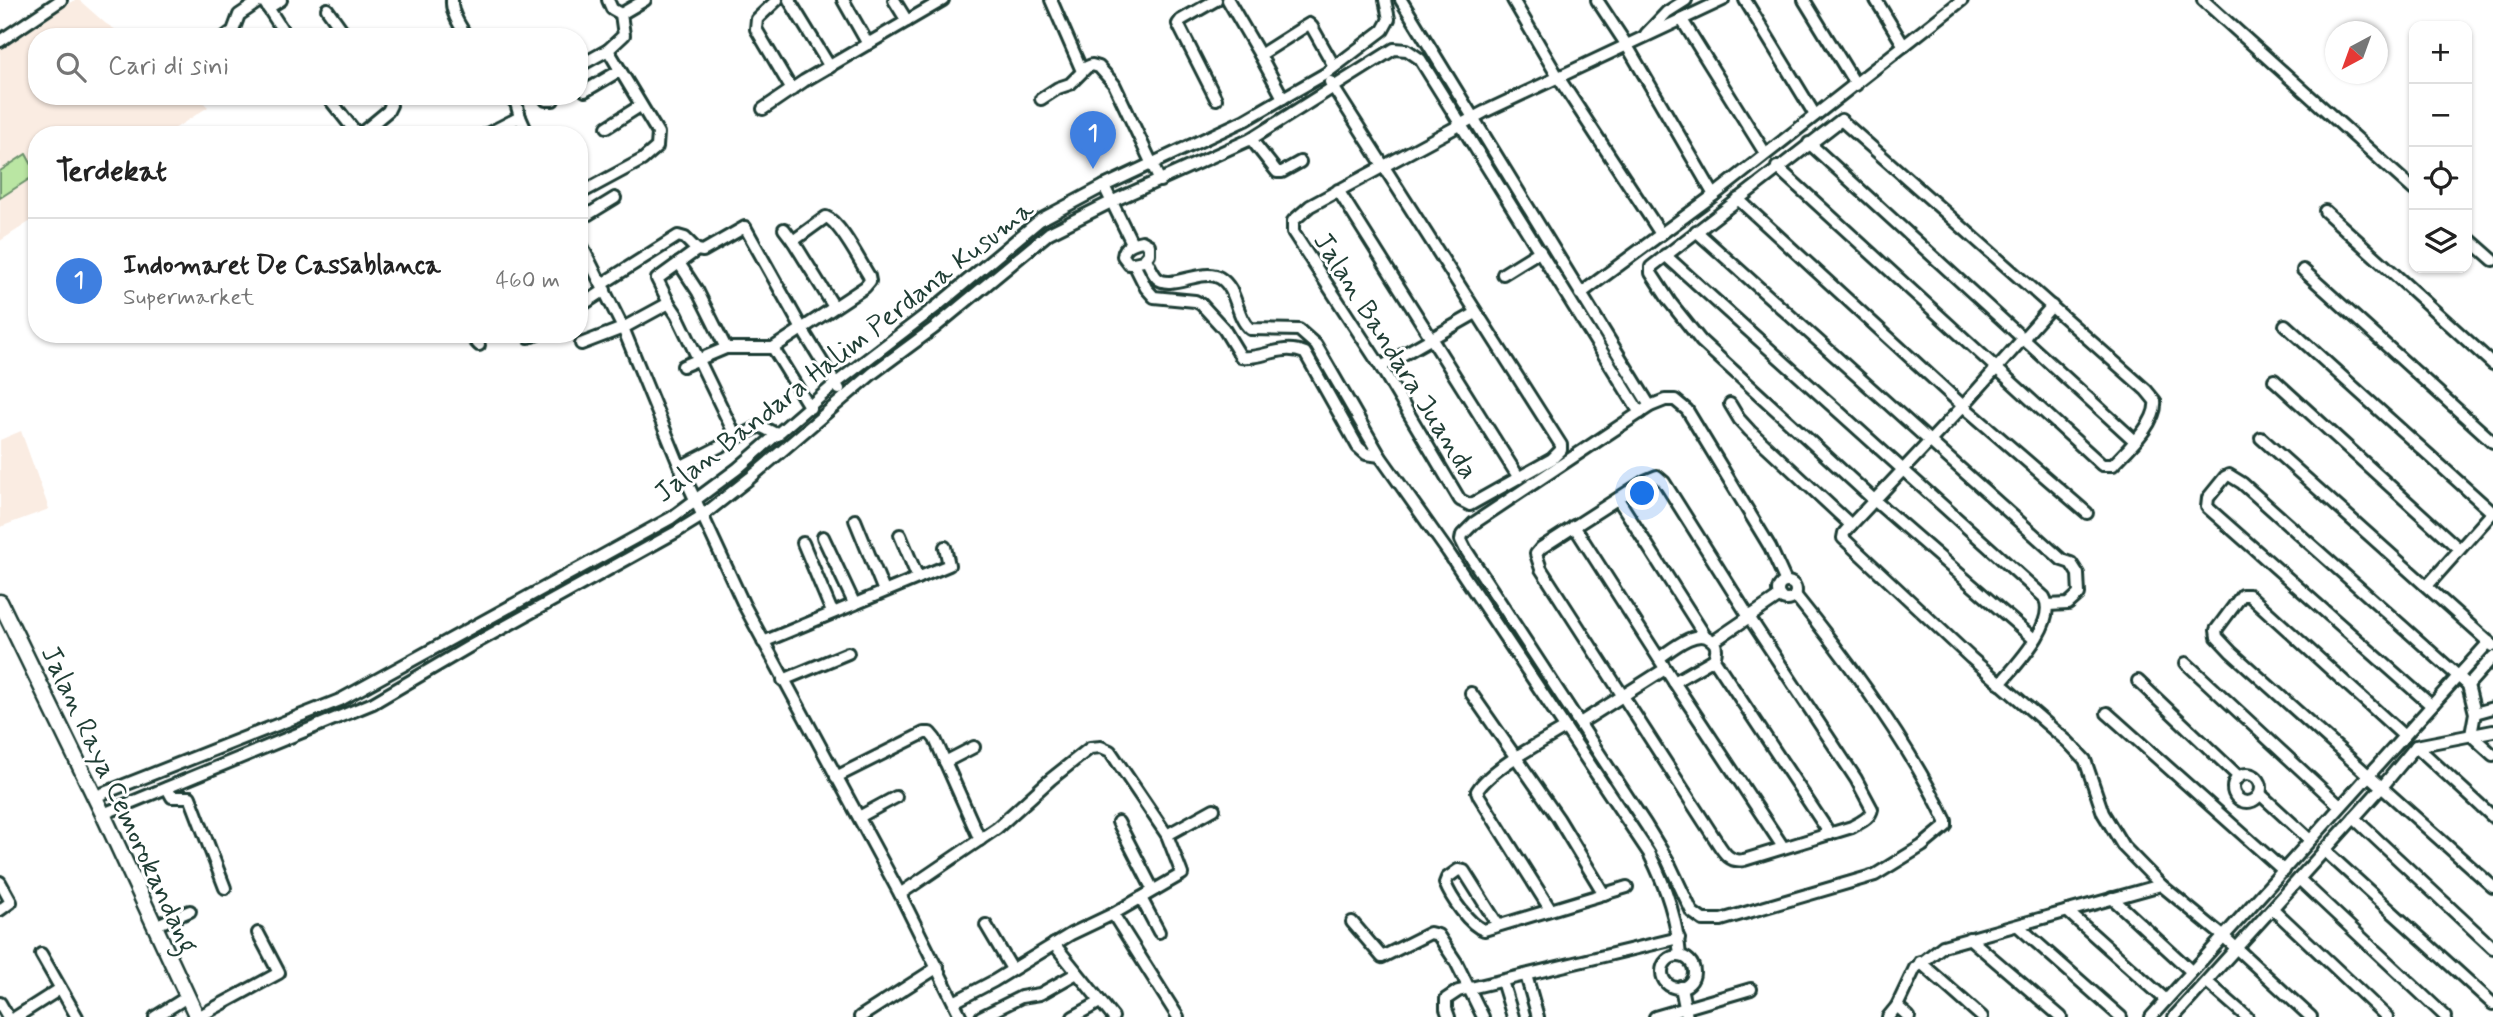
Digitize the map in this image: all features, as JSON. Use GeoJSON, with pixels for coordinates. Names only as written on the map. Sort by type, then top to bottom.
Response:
{"type":"FeatureCollection","features":[{"type":"Feature","properties":{"kind":"main road","name":"Jalan Raya Cemorokandang"},"geometry":{"type":"LineString","coordinates":[[0,602],[103,814],[197,1017]]}},
{"type":"Feature","properties":{"kind":"street"},"geometry":{"type":"LineString","coordinates":[[0,41],[61,0]]}},
{"type":"Feature","properties":{"kind":"street"},"geometry":{"type":"LineString","coordinates":[[234,28],[239,15],[264,3],[281,0]]}},
{"type":"Feature","properties":{"kind":"street"},"geometry":{"type":"LineString","coordinates":[[452,0],[451,4],[462,28]]}},
{"type":"Feature","properties":{"kind":"street"},"geometry":{"type":"LineString","coordinates":[[608,0],[612,9],[621,14]]}},
{"type":"Feature","properties":{"kind":"street"},"geometry":{"type":"LineString","coordinates":[[621,14],[645,0]]}},
{"type":"Feature","properties":{"kind":"street"},"geometry":{"type":"LineString","coordinates":[[777,0],[757,19],[756,29],[792,90]]}},
{"type":"Feature","properties":{"kind":"street"},"geometry":{"type":"LineString","coordinates":[[789,0],[830,66]]}},
{"type":"Feature","properties":{"kind":"street"},"geometry":{"type":"LineString","coordinates":[[843,0],[868,44]]}},
{"type":"Feature","properties":{"kind":"street"},"geometry":{"type":"LineString","coordinates":[[894,0],[907,22]]}},
{"type":"Feature","properties":{"kind":"street"},"geometry":{"type":"LineString","coordinates":[[763,109],[943,0]]}},
{"type":"Feature","properties":{"kind":"street"},"geometry":{"type":"LineString","coordinates":[[1051,0],[1082,71]]}},
{"type":"Feature","properties":{"kind":"street"},"geometry":{"type":"LineString","coordinates":[[1216,0],[1178,24],[1216,99]]}},
{"type":"Feature","properties":{"kind":"street"},"geometry":{"type":"LineString","coordinates":[[1228,0],[1283,98]]}},
{"type":"Feature","properties":{"kind":"street","name":"Jalan Bandara Halim Perdana Kusuma"},"geometry":{"type":"LineString","coordinates":[[94,797],[340,700],[671,518],[778,435],[835,384],[937,306],[1040,220],[1104,186],[1245,120],[1325,74],[1383,30],[1389,19],[1385,0]]}},
{"type":"Feature","properties":{"kind":"street"},"geometry":{"type":"LineString","coordinates":[[1401,0],[1650,406]]}},
{"type":"Feature","properties":{"kind":"street"},"geometry":{"type":"LineString","coordinates":[[1513,0],[1558,77],[1661,234]]}},
{"type":"Feature","properties":{"kind":"street"},"geometry":{"type":"LineString","coordinates":[[1597,0],[1626,44],[1714,195]]}},
{"type":"Feature","properties":{"kind":"street"},"geometry":{"type":"LineString","coordinates":[[1646,34],[1672,3],[1686,0]]}},
{"type":"Feature","properties":{"kind":"street"},"geometry":{"type":"LineString","coordinates":[[1646,34],[1723,0]]}},
{"type":"Feature","properties":{"kind":"street"},"geometry":{"type":"LineString","coordinates":[[1745,0],[1815,115]]}},
{"type":"Feature","properties":{"kind":"street"},"geometry":{"type":"LineString","coordinates":[[1804,0],[1856,85]]}},
{"type":"Feature","properties":{"kind":"street"},"geometry":{"type":"LineString","coordinates":[[1876,0],[1905,46]]}},
{"type":"Feature","properties":{"kind":"street"},"geometry":{"type":"LineString","coordinates":[[2203,0],[2409,186]]}},
{"type":"Feature","properties":{"kind":"street"},"geometry":{"type":"LineString","coordinates":[[1580,294],[1714,195],[1959,1]]}},
{"type":"Feature","properties":{"kind":"street"},"geometry":{"type":"LineString","coordinates":[[264,3],[281,28]]}},
{"type":"Feature","properties":{"kind":"street"},"geometry":{"type":"LineString","coordinates":[[327,9],[341,28]]}},
{"type":"Feature","properties":{"kind":"street"},"geometry":{"type":"LineString","coordinates":[[588,61],[608,50],[624,35],[621,14]]}},
{"type":"Feature","properties":{"kind":"street"},"geometry":{"type":"LineString","coordinates":[[1682,20],[1765,153]]}},
{"type":"Feature","properties":{"kind":"street"},"geometry":{"type":"LineString","coordinates":[[1260,55],[1309,24],[1334,66]]}},
{"type":"Feature","properties":{"kind":"street","name":"Jalan Bandara Juanda"},"geometry":{"type":"LineString","coordinates":[[1325,74],[1334,87],[1382,165],[1476,313],[1547,420],[1562,447],[1552,459],[1470,505],[1464,504],[1381,367],[1293,232],[1294,217],[1382,165],[1646,34]]}},
{"type":"Feature","properties":{"kind":"street"},"geometry":{"type":"LineString","coordinates":[[588,189],[642,160],[657,147],[658,133],[608,50]]}},
{"type":"Feature","properties":{"kind":"street","name":"Jalan Bandara Halim Perdana Kusuma"},"geometry":{"type":"LineString","coordinates":[[103,814],[373,703],[472,645],[604,574],[702,516],[1049,233],[1115,205],[1251,139],[1389,50],[1406,50],[1420,59]]}},
{"type":"Feature","properties":{"kind":"street"},"geometry":{"type":"LineString","coordinates":[[1432,51],[1420,59],[1640,413]]}},
{"type":"Feature","properties":{"kind":"street"},"geometry":{"type":"LineString","coordinates":[[1041,99],[1070,84],[1082,71],[1093,65],[1099,67],[1108,75],[1160,181]]}},
{"type":"Feature","properties":{"kind":"street"},"geometry":{"type":"LineString","coordinates":[[588,89],[619,71]]}},
{"type":"Feature","properties":{"kind":"street"},"geometry":{"type":"LineString","coordinates":[[334,105],[351,126]]}},
{"type":"Feature","properties":{"kind":"street"},"geometry":{"type":"LineString","coordinates":[[369,126],[388,111],[391,105]]}},
{"type":"Feature","properties":{"kind":"street"},"geometry":{"type":"LineString","coordinates":[[515,105],[524,126]]}},
{"type":"Feature","properties":{"kind":"street"},"geometry":{"type":"LineString","coordinates":[[607,127],[640,106]]}},
{"type":"Feature","properties":{"kind":"street"},"geometry":{"type":"LineString","coordinates":[[502,126],[520,117]]}},
{"type":"Feature","properties":{"kind":"street"},"geometry":{"type":"LineString","coordinates":[[1777,167],[2102,465],[2113,465],[2135,441],[2154,414],[2156,405],[2153,397],[1843,120],[1777,167],[1651,267],[1651,273],[1689,329],[1874,500],[2034,639]]}},
{"type":"Feature","properties":{"kind":"street"},"geometry":{"type":"LineString","coordinates":[[1251,139],[1277,172],[1300,162]]}},
{"type":"Feature","properties":{"kind":"street"},"geometry":{"type":"LineString","coordinates":[[1809,143],[2135,441]]}},
{"type":"Feature","properties":{"kind":"street"},"geometry":{"type":"LineString","coordinates":[[1104,186],[1132,243]]}},
{"type":"Feature","properties":{"kind":"street"},"geometry":{"type":"LineString","coordinates":[[1338,190],[1519,478]]}},
{"type":"Feature","properties":{"kind":"street"},"geometry":{"type":"LineString","coordinates":[[588,214],[615,198]]}},
{"type":"Feature","properties":{"kind":"street"},"geometry":{"type":"LineString","coordinates":[[1738,199],[1963,405],[2087,513]]}},
{"type":"Feature","properties":{"kind":"street"},"geometry":{"type":"LineString","coordinates":[[2325,211],[2493,364]]}},
{"type":"Feature","properties":{"kind":"street"},"geometry":{"type":"LineString","coordinates":[[683,366],[726,348],[773,348],[870,281],[839,230],[828,218],[822,219],[793,241]]}},
{"type":"Feature","properties":{"kind":"street"},"geometry":{"type":"LineString","coordinates":[[736,437],[657,279],[697,250],[708,248],[745,227],[802,329],[845,397]]}},
{"type":"Feature","properties":{"kind":"street"},"geometry":{"type":"LineString","coordinates":[[785,229],[834,307]]}},
{"type":"Feature","properties":{"kind":"street"},"geometry":{"type":"LineString","coordinates":[[1696,231],[1928,442],[2063,560],[2071,563],[2078,574],[2079,594],[2068,604],[2048,604]]}},
{"type":"Feature","properties":{"kind":"street"},"geometry":{"type":"LineString","coordinates":[[594,296],[678,236],[683,236],[697,250]]}},
{"type":"Feature","properties":{"kind":"street"},"geometry":{"type":"LineString","coordinates":[[2472,241],[2493,260]]}},
{"type":"Feature","properties":{"kind":"street"},"geometry":{"type":"LineString","coordinates":[[1132,243],[1147,243],[1150,252],[1146,259],[1134,264],[1127,262],[1123,256],[1132,243]]}},
{"type":"Feature","properties":{"kind":"street"},"geometry":{"type":"LineString","coordinates":[[1503,274],[1540,251]]}},
{"type":"Feature","properties":{"kind":"street"},"geometry":{"type":"LineString","coordinates":[[1665,255],[1901,470],[2040,592],[2048,604],[2045,618],[2034,639],[2000,684]]}},
{"type":"Feature","properties":{"kind":"street"},"geometry":{"type":"LineString","coordinates":[[1146,259],[1157,278],[1164,282],[1199,276],[1221,278],[1228,285],[1244,324],[1250,330]]}},
{"type":"Feature","properties":{"kind":"street"},"geometry":{"type":"LineString","coordinates":[[679,263],[698,292],[726,348]]}},
{"type":"Feature","properties":{"kind":"street"},"geometry":{"type":"LineString","coordinates":[[1134,264],[1146,288],[1154,297],[1198,302],[1234,343],[1239,356],[1245,358],[1284,349],[1306,353],[1316,345]]}},
{"type":"Feature","properties":{"kind":"street"},"geometry":{"type":"LineString","coordinates":[[2302,270],[2493,442]]}},
{"type":"Feature","properties":{"kind":"street"},"geometry":{"type":"LineString","coordinates":[[588,275],[594,296],[616,330],[763,642],[900,894],[961,1017]]}},
{"type":"Feature","properties":{"kind":"street"},"geometry":{"type":"LineString","coordinates":[[588,341],[669,303]]}},
{"type":"Feature","properties":{"kind":"street"},"geometry":{"type":"LineString","coordinates":[[2052,306],[1843,536],[1847,544],[2000,684],[2068,742],[2085,760],[2103,813],[2123,846],[2161,885],[2223,936],[2311,1017]]}},
{"type":"Feature","properties":{"kind":"street"},"geometry":{"type":"LineString","coordinates":[[1381,367],[1476,313]]}},
{"type":"Feature","properties":{"kind":"street"},"geometry":{"type":"LineString","coordinates":[[2285,325],[2493,513],[2427,586]]}},
{"type":"Feature","properties":{"kind":"street"},"geometry":{"type":"LineString","coordinates":[[1234,343],[1250,330],[1299,330],[1316,345],[1380,456],[1448,552],[1649,853],[1672,905],[1680,956]]}},
{"type":"Feature","properties":{"kind":"street"},"geometry":{"type":"LineString","coordinates":[[773,348],[810,408]]}},
{"type":"Feature","properties":{"kind":"street"},"geometry":{"type":"LineString","coordinates":[[1306,353],[1358,447],[1366,454],[1380,456]]}},
{"type":"Feature","properties":{"kind":"street"},"geometry":{"type":"LineString","coordinates":[[2274,380],[2459,549]]}},
{"type":"Feature","properties":{"kind":"street"},"geometry":{"type":"LineString","coordinates":[[1665,400],[1675,400],[1687,410],[1770,547],[1786,582],[1795,587],[1795,595],[1835,645],[1884,716],[1924,779],[1946,821],[1941,831],[1875,875],[1721,920],[1703,920],[1692,912],[1668,861],[1466,550],[1461,540],[1462,535],[1474,523],[1640,413],[1665,400]]}},
{"type":"Feature","properties":{"kind":"street"},"geometry":{"type":"LineString","coordinates":[[1730,404],[1744,426],[1851,525]]}},
{"type":"Feature","properties":{"kind":"street"},"geometry":{"type":"LineString","coordinates":[[680,467],[763,426],[778,435]]}},
{"type":"Feature","properties":{"kind":"street"},"geometry":{"type":"LineString","coordinates":[[2151,1017],[2457,676],[2491,644],[2261,438]]}},
{"type":"Feature","properties":{"kind":"street"},"geometry":{"type":"LineString","coordinates":[[2431,705],[2207,507],[2207,500],[2225,477],[2229,475],[2242,483],[2468,685],[2475,713],[2471,735]]}},
{"type":"Feature","properties":{"kind":"street"},"geometry":{"type":"LineString","coordinates":[[1660,477],[1856,779],[1870,804],[1871,812],[1867,818],[1852,827],[1737,861],[1725,853],[1536,559],[1541,548],[1618,499],[1645,481],[1660,477]]}},
{"type":"Feature","properties":{"kind":"street"},"geometry":{"type":"LineString","coordinates":[[1618,499],[1717,648],[1714,659],[1674,682]]}},
{"type":"Feature","properties":{"kind":"street"},"geometry":{"type":"LineString","coordinates":[[855,520],[884,592]]}},
{"type":"Feature","properties":{"kind":"street"},"geometry":{"type":"LineString","coordinates":[[1574,526],[1783,847]]}},
{"type":"Feature","properties":{"kind":"street"},"geometry":{"type":"LineString","coordinates":[[900,535],[918,578]]}},
{"type":"Feature","properties":{"kind":"street"},"geometry":{"type":"LineString","coordinates":[[823,537],[854,604]]}},
{"type":"Feature","properties":{"kind":"street"},"geometry":{"type":"LineString","coordinates":[[803,543],[831,612]]}},
{"type":"Feature","properties":{"kind":"street"},"geometry":{"type":"LineString","coordinates":[[763,642],[949,565],[945,547]]}},
{"type":"Feature","properties":{"kind":"street"},"geometry":{"type":"LineString","coordinates":[[596,559],[604,574]]}},
{"type":"Feature","properties":{"kind":"street"},"geometry":{"type":"LineString","coordinates":[[1780,597],[1779,588],[1786,582]]}},
{"type":"Feature","properties":{"kind":"street"},"geometry":{"type":"LineString","coordinates":[[2404,736],[2257,600],[2245,594],[2216,630],[2217,637],[2493,887]]}},
{"type":"Feature","properties":{"kind":"street"},"geometry":{"type":"LineString","coordinates":[[1780,597],[1788,600],[1795,595]]}},
{"type":"Feature","properties":{"kind":"street"},"geometry":{"type":"LineString","coordinates":[[1658,658],[1697,635],[1709,638],[1780,597]]}},
{"type":"Feature","properties":{"kind":"street"},"geometry":{"type":"LineString","coordinates":[[783,680],[848,653]]}},
{"type":"Feature","properties":{"kind":"street"},"geometry":{"type":"LineString","coordinates":[[2468,685],[2493,657]]}},
{"type":"Feature","properties":{"kind":"street"},"geometry":{"type":"LineString","coordinates":[[1714,659],[1830,834]]}},
{"type":"Feature","properties":{"kind":"street"},"geometry":{"type":"LineString","coordinates":[[2186,663],[2340,806]]}},
{"type":"Feature","properties":{"kind":"street"},"geometry":{"type":"LineString","coordinates":[[1580,723],[1665,669]]}},
{"type":"Feature","properties":{"kind":"street"},"geometry":{"type":"LineString","coordinates":[[2138,681],[2239,777]]}},
{"type":"Feature","properties":{"kind":"street"},"geometry":{"type":"LineString","coordinates":[[1471,693],[1558,818],[1604,894]]}},
{"type":"Feature","properties":{"kind":"street"},"geometry":{"type":"LineString","coordinates":[[2475,713],[2493,708]]}},
{"type":"Feature","properties":{"kind":"street"},"geometry":{"type":"LineString","coordinates":[[2107,713],[2284,871]]}},
{"type":"Feature","properties":{"kind":"street"},"geometry":{"type":"LineString","coordinates":[[1550,909],[1478,793],[1482,783],[1565,728]]}},
{"type":"Feature","properties":{"kind":"street"},"geometry":{"type":"LineString","coordinates":[[2180,1015],[2416,746],[2493,731]]}},
{"type":"Feature","properties":{"kind":"street"},"geometry":{"type":"LineString","coordinates":[[836,777],[924,733],[933,736],[980,840]]}},
{"type":"Feature","properties":{"kind":"street"},"geometry":{"type":"LineString","coordinates":[[2471,735],[2493,755]]}},
{"type":"Feature","properties":{"kind":"street"},"geometry":{"type":"LineString","coordinates":[[2416,746],[2493,817]]}},
{"type":"Feature","properties":{"kind":"street"},"geometry":{"type":"LineString","coordinates":[[945,762],[974,747]]}},
{"type":"Feature","properties":{"kind":"street"},"geometry":{"type":"LineString","coordinates":[[900,894],[997,828],[1090,748],[1101,747],[1110,751],[1167,835],[1182,874],[954,1002]]}},
{"type":"Feature","properties":{"kind":"street"},"geometry":{"type":"LineString","coordinates":[[2260,794],[2248,802],[2241,801],[2235,796],[2234,782],[2239,777],[2253,776],[2258,780],[2260,794],[2310,839]]}},
{"type":"Feature","properties":{"kind":"street"},"geometry":{"type":"LineString","coordinates":[[132,782],[139,799]]}},
{"type":"Feature","properties":{"kind":"street"},"geometry":{"type":"LineString","coordinates":[[167,788],[172,797],[190,797],[225,888]]}},
{"type":"Feature","properties":{"kind":"street"},"geometry":{"type":"LineString","coordinates":[[859,817],[896,797]]}},
{"type":"Feature","properties":{"kind":"street"},"geometry":{"type":"LineString","coordinates":[[1167,835],[1214,809]]}},
{"type":"Feature","properties":{"kind":"street"},"geometry":{"type":"LineString","coordinates":[[2354,818],[2493,948]]}},
{"type":"Feature","properties":{"kind":"street"},"geometry":{"type":"LineString","coordinates":[[1118,822],[1153,890]]}},
{"type":"Feature","properties":{"kind":"street"},"geometry":{"type":"LineString","coordinates":[[2325,850],[2493,1004]]}},
{"type":"Feature","properties":{"kind":"street"},"geometry":{"type":"LineString","coordinates":[[1498,925],[1464,871],[1458,870],[1447,878],[1445,883],[1448,890],[1473,924],[1484,930],[1627,887]]}},
{"type":"Feature","properties":{"kind":"street"},"geometry":{"type":"LineString","coordinates":[[2298,879],[2446,1017]]}},
{"type":"Feature","properties":{"kind":"street"},"geometry":{"type":"LineString","coordinates":[[0,882],[11,902],[0,910]]}},
{"type":"Feature","properties":{"kind":"street"},"geometry":{"type":"LineString","coordinates":[[1888,1017],[1897,1006],[1911,974],[1920,962],[1943,946],[2161,885]]}},
{"type":"Feature","properties":{"kind":"street"},"geometry":{"type":"LineString","coordinates":[[1141,898],[1159,932]]}},
{"type":"Feature","properties":{"kind":"street"},"geometry":{"type":"LineString","coordinates":[[2112,898],[2191,971]]}},
{"type":"Feature","properties":{"kind":"street"},"geometry":{"type":"LineString","coordinates":[[2273,909],[2387,1017]]}},
{"type":"Feature","properties":{"kind":"street"},"geometry":{"type":"LineString","coordinates":[[154,926],[190,911]]}},
{"type":"Feature","properties":{"kind":"street"},"geometry":{"type":"LineString","coordinates":[[2067,911],[2165,1000]]}},
{"type":"Feature","properties":{"kind":"street"},"geometry":{"type":"LineString","coordinates":[[1114,914],[1178,1017]]}},
{"type":"Feature","properties":{"kind":"street"},"geometry":{"type":"LineString","coordinates":[[1352,922],[1381,957],[1430,933],[1436,934],[1471,988],[1483,1017]]}},
{"type":"Feature","properties":{"kind":"street"},"geometry":{"type":"LineString","coordinates":[[986,925],[1012,969]]}},
{"type":"Feature","properties":{"kind":"street"},"geometry":{"type":"LineString","coordinates":[[2018,926],[2121,1017]]}},
{"type":"Feature","properties":{"kind":"street"},"geometry":{"type":"LineString","coordinates":[[197,1017],[279,972],[258,933]]}},
{"type":"Feature","properties":{"kind":"street"},"geometry":{"type":"LineString","coordinates":[[1449,1017],[1446,999],[1458,991],[1679,938]]}},
{"type":"Feature","properties":{"kind":"street"},"geometry":{"type":"LineString","coordinates":[[1969,938],[2061,1017]]}},
{"type":"Feature","properties":{"kind":"street"},"geometry":{"type":"LineString","coordinates":[[1054,944],[1113,1017]]}},
{"type":"Feature","properties":{"kind":"street"},"geometry":{"type":"LineString","coordinates":[[41,954],[77,1017]]}},
{"type":"Feature","properties":{"kind":"street"},"geometry":{"type":"LineString","coordinates":[[1680,956],[1690,961],[1694,971],[1691,982],[1681,987],[1667,983],[1662,969],[1666,960],[1680,956]]}},
{"type":"Feature","properties":{"kind":"street"},"geometry":{"type":"LineString","coordinates":[[1920,962],[1982,1017]]}},
{"type":"Feature","properties":{"kind":"street"},"geometry":{"type":"LineString","coordinates":[[860,1017],[938,967]]}},
{"type":"Feature","properties":{"kind":"street"},"geometry":{"type":"LineString","coordinates":[[981,1017],[1021,997],[1041,994],[1077,973]]}},
{"type":"Feature","properties":{"kind":"street"},"geometry":{"type":"LineString","coordinates":[[1527,975],[1538,1017]]}},
{"type":"Feature","properties":{"kind":"street"},"geometry":{"type":"LineString","coordinates":[[1502,981],[1513,1017]]}},
{"type":"Feature","properties":{"kind":"street"},"geometry":{"type":"LineString","coordinates":[[2207,982],[2247,1017]]}},
{"type":"Feature","properties":{"kind":"street"},"geometry":{"type":"LineString","coordinates":[[1681,987],[1686,1013]]}},
{"type":"Feature","properties":{"kind":"street"},"geometry":{"type":"LineString","coordinates":[[16,1017],[60,989]]}},
{"type":"Feature","properties":{"kind":"street"},"geometry":{"type":"LineString","coordinates":[[1655,1017],[1686,1013],[1751,989]]}},
{"type":"Feature","properties":{"kind":"street"},"geometry":{"type":"LineString","coordinates":[[155,1017],[187,997]]}},
{"type":"Feature","properties":{"kind":"street"},"geometry":{"type":"LineString","coordinates":[[1073,1017],[1100,1002]]}},
{"type":"Feature","properties":{"kind":"street"},"geometry":{"type":"LineString","coordinates":[[0,1003],[8,1017]]}},
{"type":"Feature","properties":{"kind":"street"},"geometry":{"type":"LineString","coordinates":[[1897,1006],[1909,1017]]}},
{"type":"Feature","properties":{"kind":"shaded area"},"geometry":{"type":"Polygon","coordinates":[[[79,0],[113,28],[31,28],[79,0]]]}},
{"type":"Feature","properties":{"kind":"shaded area"},"geometry":{"type":"Polygon","coordinates":[[[28,30],[28,105],[208,107],[179,126],[28,126],[28,223],[0,241],[0,48],[28,30]]]}},
{"type":"Feature","properties":{"kind":"shaded area"},"geometry":{"type":"Polygon","coordinates":[[[21,431],[49,509],[0,527],[0,440],[21,431]]]}},
{"type":"Feature","properties":{"kind":"green space"},"geometry":{"type":"Polygon","coordinates":[[[26,154],[28,180],[0,198],[0,171],[26,154]]]}},
{"type":"Feature","properties":{"kind":"place","name":"Indomaret De Cassablanca"},"geometry":{"type":"Point","coordinates":[1093,169]}}]}
